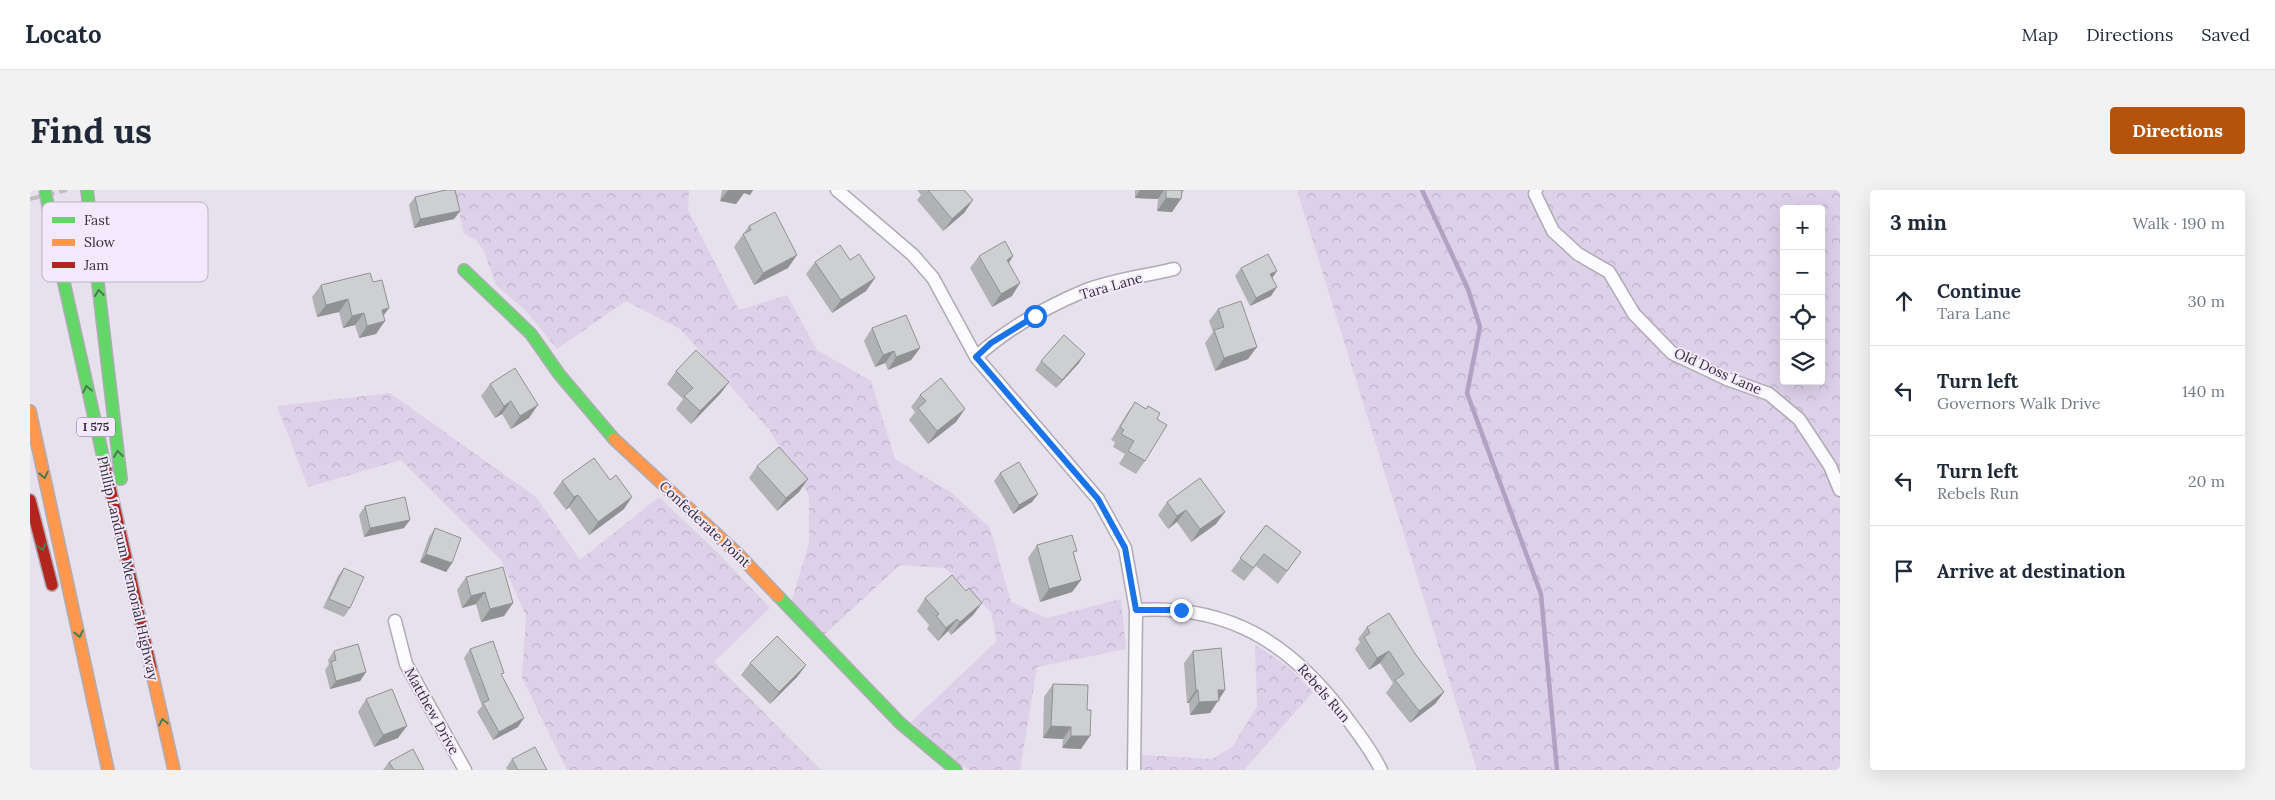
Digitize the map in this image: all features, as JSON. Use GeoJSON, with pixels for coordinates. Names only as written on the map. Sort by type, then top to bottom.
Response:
{"type":"FeatureCollection","features":[{"type":"Feature","properties":{"kind":"main road","name":"Confederate Point"},"geometry":{"type":"LineString","coordinates":[[464,270],[532,334],[558,374],[608,434],[739,554],[900,723],[956,770]]}},
{"type":"Feature","properties":{"kind":"main road","name":"Phillip Landrum Memorial Highway"},"geometry":{"type":"LineString","coordinates":[[64,282],[174,770]]}},
{"type":"Feature","properties":{"kind":"main road"},"geometry":{"type":"LineString","coordinates":[[98,282],[137,607]]}},
{"type":"Feature","properties":{"kind":"main road"},"geometry":{"type":"LineString","coordinates":[[30,411],[108,770]]}},
{"type":"Feature","properties":{"kind":"main road"},"geometry":{"type":"LineString","coordinates":[[30,500],[55,596]]}},
{"type":"Feature","properties":{"kind":"main road"},"geometry":{"type":"LineString","coordinates":[[70,654],[101,770]]}},
{"type":"Feature","properties":{"kind":"street"},"geometry":{"type":"LineString","coordinates":[[837,190],[913,254],[933,278],[976,357],[1098,499],[1125,548],[1136,610],[1134,770]]}},
{"type":"Feature","properties":{"kind":"street","name":"Old Doss Lane"},"geometry":{"type":"LineString","coordinates":[[1536,190],[1535,194],[1552,231],[1578,254],[1609,272],[1634,314],[1672,353],[1727,379],[1769,394],[1800,419],[1830,466],[1840,490]]}},
{"type":"Feature","properties":{"kind":"street","name":"Tara Lane"},"geometry":{"type":"LineString","coordinates":[[976,357],[991,343],[1035,316],[1085,290],[1174,269]]}},
{"type":"Feature","properties":{"kind":"street","name":"Rebels Run"},"geometry":{"type":"LineString","coordinates":[[1136,610],[1181,610],[1213,616],[1255,633],[1287,653],[1311,674],[1338,707],[1365,742],[1381,770]]}},
{"type":"Feature","properties":{"kind":"street","name":"Matthew Drive"},"geometry":{"type":"LineString","coordinates":[[395,621],[406,664],[465,770]]}},
{"type":"Feature","properties":{"kind":"green space"},"geometry":{"type":"Polygon","coordinates":[[[454,190],[689,190],[688,210],[739,310],[787,295],[817,350],[871,381],[895,459],[952,493],[990,528],[1011,602],[1047,618],[1121,599],[1126,649],[1037,667],[1020,770],[970,770],[952,760],[911,722],[997,641],[991,612],[945,568],[900,565],[824,635],[791,603],[809,543],[809,496],[770,431],[680,329],[626,301],[557,349],[527,312],[496,285],[484,251],[476,240],[464,234],[454,190]]]}},
{"type":"Feature","properties":{"kind":"green space"},"geometry":{"type":"Polygon","coordinates":[[[1297,190],[1840,190],[1840,770],[1477,770],[1297,190]]]}},
{"type":"Feature","properties":{"kind":"green space"},"geometry":{"type":"Polygon","coordinates":[[[390,393],[536,497],[580,560],[659,497],[718,553],[770,608],[714,662],[821,770],[567,770],[522,678],[526,616],[501,560],[401,460],[308,487],[277,406],[390,393]]]}},
{"type":"Feature","properties":{"kind":"green space"},"geometry":{"type":"Polygon","coordinates":[[[1255,645],[1286,666],[1313,692],[1244,770],[1142,770],[1142,755],[1212,759],[1232,747],[1257,707],[1255,645]]]}},
{"type":"Feature","properties":{"kind":"building"},"geometry":{"type":"Polygon","coordinates":[[[446,190],[455,190],[460,211],[420,219],[415,197],[446,190]]]}},
{"type":"Feature","properties":{"kind":"building"},"geometry":{"type":"Polygon","coordinates":[[[928,190],[964,190],[973,200],[952,219],[928,190]]]}},
{"type":"Feature","properties":{"kind":"building"},"geometry":{"type":"Polygon","coordinates":[[[1166,190],[1182,190],[1181,199],[1166,198],[1166,190]]]}},
{"type":"Feature","properties":{"kind":"building"},"geometry":{"type":"Polygon","coordinates":[[[775,212],[797,255],[763,273],[743,234],[751,230],[749,226],[775,212]]]}},
{"type":"Feature","properties":{"kind":"building"},"geometry":{"type":"Polygon","coordinates":[[[1005,241],[1013,256],[1007,260],[1020,283],[1001,294],[979,256],[1005,241]]]}},
{"type":"Feature","properties":{"kind":"building"},"geometry":{"type":"Polygon","coordinates":[[[840,245],[850,260],[859,254],[875,278],[841,300],[815,262],[840,245]]]}},
{"type":"Feature","properties":{"kind":"building"},"geometry":{"type":"Polygon","coordinates":[[[1268,254],[1277,271],[1270,274],[1277,287],[1256,298],[1241,268],[1268,254]]]}},
{"type":"Feature","properties":{"kind":"building"},"geometry":{"type":"Polygon","coordinates":[[[370,273],[373,282],[382,280],[389,308],[382,310],[385,321],[367,326],[364,313],[352,316],[348,299],[326,305],[321,285],[370,273]]]}},
{"type":"Feature","properties":{"kind":"building"},"geometry":{"type":"Polygon","coordinates":[[[1241,301],[1257,347],[1224,358],[1214,330],[1224,327],[1218,309],[1241,301]]]}},
{"type":"Feature","properties":{"kind":"building"},"geometry":{"type":"Polygon","coordinates":[[[906,315],[920,348],[896,357],[894,351],[883,355],[872,328],[906,315]]]}},
{"type":"Feature","properties":{"kind":"building"},"geometry":{"type":"Polygon","coordinates":[[[1064,335],[1085,354],[1062,380],[1041,361],[1064,335]]]}},
{"type":"Feature","properties":{"kind":"building"},"geometry":{"type":"Polygon","coordinates":[[[696,350],[729,382],[700,411],[684,396],[693,388],[676,371],[696,350]]]}},
{"type":"Feature","properties":{"kind":"building"},"geometry":{"type":"Polygon","coordinates":[[[515,368],[538,405],[520,416],[511,401],[504,406],[490,384],[515,368]]]}},
{"type":"Feature","properties":{"kind":"building"},"geometry":{"type":"Polygon","coordinates":[[[941,378],[965,409],[937,431],[918,408],[926,401],[920,395],[941,378]]]}},
{"type":"Feature","properties":{"kind":"building"},"geometry":{"type":"Polygon","coordinates":[[[1135,402],[1146,409],[1148,406],[1160,413],[1157,419],[1167,425],[1145,461],[1128,451],[1134,441],[1121,434],[1124,430],[1120,427],[1135,402]]]}},
{"type":"Feature","properties":{"kind":"building"},"geometry":{"type":"Polygon","coordinates":[[[779,447],[808,479],[786,498],[757,466],[779,447]]]}},
{"type":"Feature","properties":{"kind":"building"},"geometry":{"type":"Polygon","coordinates":[[[594,458],[610,480],[616,475],[632,497],[598,522],[578,495],[574,497],[562,481],[594,458]]]}},
{"type":"Feature","properties":{"kind":"building"},"geometry":{"type":"Polygon","coordinates":[[[1019,462],[1038,494],[1019,505],[1000,473],[1019,462]]]}},
{"type":"Feature","properties":{"kind":"building"},"geometry":{"type":"Polygon","coordinates":[[[1200,478],[1225,512],[1200,529],[1186,510],[1177,516],[1167,502],[1200,478]]]}},
{"type":"Feature","properties":{"kind":"building"},"geometry":{"type":"Polygon","coordinates":[[[405,497],[410,520],[370,528],[365,506],[405,497]]]}},
{"type":"Feature","properties":{"kind":"building"},"geometry":{"type":"Polygon","coordinates":[[[1266,525],[1301,552],[1287,571],[1264,554],[1253,568],[1240,558],[1266,525]]]}},
{"type":"Feature","properties":{"kind":"building"},"geometry":{"type":"Polygon","coordinates":[[[435,528],[461,538],[452,563],[426,554],[435,528]]]}},
{"type":"Feature","properties":{"kind":"building"},"geometry":{"type":"Polygon","coordinates":[[[1072,535],[1077,551],[1073,552],[1081,580],[1049,589],[1037,545],[1072,535]]]}},
{"type":"Feature","properties":{"kind":"building"},"geometry":{"type":"Polygon","coordinates":[[[503,567],[513,603],[490,609],[485,592],[471,596],[466,577],[503,567]]]}},
{"type":"Feature","properties":{"kind":"building"},"geometry":{"type":"Polygon","coordinates":[[[344,568],[364,577],[350,608],[329,599],[344,568]]]}},
{"type":"Feature","properties":{"kind":"building"},"geometry":{"type":"Polygon","coordinates":[[[952,575],[966,591],[969,588],[982,603],[960,622],[957,619],[946,628],[936,616],[939,614],[925,598],[952,575]]]}},
{"type":"Feature","properties":{"kind":"building"},"geometry":{"type":"Polygon","coordinates":[[[1389,613],[1416,655],[1444,692],[1419,711],[1395,680],[1404,674],[1389,651],[1377,658],[1364,637],[1370,633],[1367,627],[1389,613]]]}},
{"type":"Feature","properties":{"kind":"building"},"geometry":{"type":"Polygon","coordinates":[[[777,636],[806,665],[779,692],[750,663],[777,636]]]}},
{"type":"Feature","properties":{"kind":"building"},"geometry":{"type":"Polygon","coordinates":[[[493,641],[504,673],[501,674],[524,718],[499,732],[483,703],[489,700],[470,649],[493,641]]]}},
{"type":"Feature","properties":{"kind":"building"},"geometry":{"type":"Polygon","coordinates":[[[358,644],[366,672],[336,681],[331,662],[336,660],[334,651],[358,644]]]}},
{"type":"Feature","properties":{"kind":"building"},"geometry":{"type":"Polygon","coordinates":[[[1221,648],[1225,690],[1218,690],[1219,701],[1199,702],[1198,690],[1196,690],[1193,651],[1221,648]]]}},
{"type":"Feature","properties":{"kind":"building"},"geometry":{"type":"Polygon","coordinates":[[[1053,684],[1088,685],[1087,710],[1091,710],[1090,736],[1071,736],[1071,727],[1051,726],[1053,684]]]}},
{"type":"Feature","properties":{"kind":"building"},"geometry":{"type":"Polygon","coordinates":[[[392,689],[407,726],[383,735],[366,699],[392,689]]]}},
{"type":"Feature","properties":{"kind":"building"},"geometry":{"type":"Polygon","coordinates":[[[535,747],[547,770],[518,770],[512,759],[535,747]]]}},
{"type":"Feature","properties":{"kind":"building"},"geometry":{"type":"Polygon","coordinates":[[[413,749],[424,770],[394,770],[389,762],[413,749]]]}},
{"type":"Feature","properties":{"kind":"waterway"},"geometry":{"type":"LineString","coordinates":[[1422,190],[1468,289],[1480,327],[1467,393],[1541,594],[1557,770]]}},
{"type":"Feature","properties":{"kind":"railway"},"geometry":{"type":"LineString","coordinates":[[30,199],[67,190]]}},
{"type":"Feature","properties":{"kind":"traffic: fast"},"geometry":{"type":"LineString","coordinates":[[45,190],[47,202]]}},
{"type":"Feature","properties":{"kind":"traffic: fast"},"geometry":{"type":"LineString","coordinates":[[87,190],[88,202]]}},
{"type":"Feature","properties":{"kind":"traffic: fast"},"geometry":{"type":"LineString","coordinates":[[464,270],[531,334],[559,374],[614,439]]}},
{"type":"Feature","properties":{"kind":"traffic: fast"},"geometry":{"type":"LineString","coordinates":[[64,282],[106,470]]}},
{"type":"Feature","properties":{"kind":"traffic: fast"},"geometry":{"type":"LineString","coordinates":[[98,282],[121,479]]}},
{"type":"Feature","properties":{"kind":"traffic: fast"},"geometry":{"type":"LineString","coordinates":[[778,596],[900,723],[956,770]]}},
{"type":"Feature","properties":{"kind":"traffic: slow"},"geometry":{"type":"LineString","coordinates":[[30,411],[108,770]]}},
{"type":"Feature","properties":{"kind":"traffic: slow"},"geometry":{"type":"LineString","coordinates":[[614,439],[739,555],[778,596]]}},
{"type":"Feature","properties":{"kind":"traffic: slow"},"geometry":{"type":"LineString","coordinates":[[151,668],[174,770]]}},
{"type":"Feature","properties":{"kind":"traffic: jam"},"geometry":{"type":"LineString","coordinates":[[106,470],[151,668]]}},
{"type":"Feature","properties":{"kind":"traffic: jam"},"geometry":{"type":"LineString","coordinates":[[30,500],[52,585]]}},
{"type":"Feature","properties":{"kind":"route"},"geometry":{"type":"LineString","coordinates":[[1035,316],[991,343],[976,357],[1098,499],[1125,548],[1136,610],[1181,610]]}}]}
